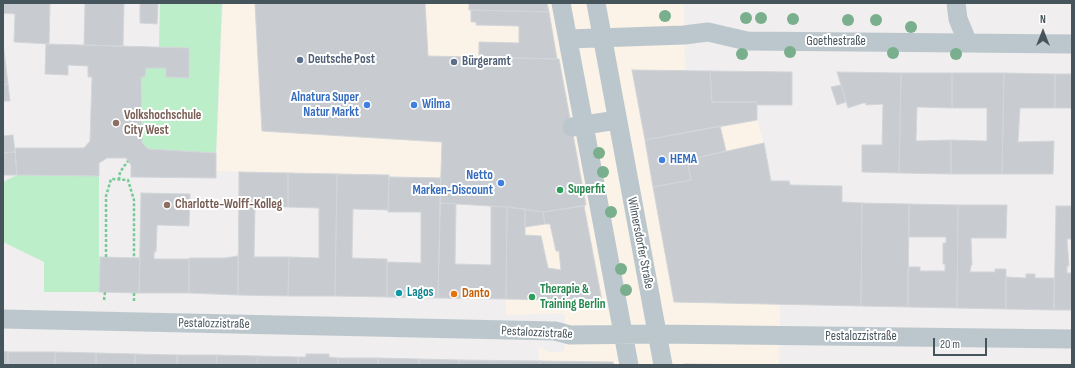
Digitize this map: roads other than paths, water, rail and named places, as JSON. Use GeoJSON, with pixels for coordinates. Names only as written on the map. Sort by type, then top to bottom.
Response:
{"type":"FeatureCollection","features":[{"type":"Feature","properties":{"kind":"street"},"geometry":{"type":"LineString","coordinates":[[561,3],[568,39],[577,127],[623,334],[628,365]]}},
{"type":"Feature","properties":{"kind":"street","name":"Wilmersdorfer Straße"},"geometry":{"type":"LineString","coordinates":[[596,3],[663,365]]}},
{"type":"Feature","properties":{"kind":"street"},"geometry":{"type":"LineString","coordinates":[[956,3],[958,19],[968,43]]}},
{"type":"Feature","properties":{"kind":"street","name":"Goethestraße"},"geometry":{"type":"LineString","coordinates":[[602,39],[684,35],[708,32],[747,41],[1072,44]]}},
{"type":"Feature","properties":{"kind":"street"},"geometry":{"type":"LineString","coordinates":[[568,39],[602,39]]}},
{"type":"Feature","properties":{"kind":"street"},"geometry":{"type":"LineString","coordinates":[[577,127],[617,120]]}},
{"type":"Feature","properties":{"kind":"street","name":"Pestalozzistraße"},"geometry":{"type":"LineString","coordinates":[[3,319],[555,331],[570,335],[657,334],[1072,339]]}},
{"type":"Feature","properties":{"kind":"place","name":"Deutsche Post"},"geometry":{"type":"Point","coordinates":[300,60]}},
{"type":"Feature","properties":{"kind":"place","name":"Bürgeramt"},"geometry":{"type":"Point","coordinates":[454,62]}},
{"type":"Feature","properties":{"kind":"place","name":"Alnatura Super Natur Markt"},"geometry":{"type":"Point","coordinates":[367,105]}},
{"type":"Feature","properties":{"kind":"place","name":"Wilma"},"geometry":{"type":"Point","coordinates":[414,105]}},
{"type":"Feature","properties":{"kind":"place","name":"Volkshochschule City West"},"geometry":{"type":"Point","coordinates":[116,123]}},
{"type":"Feature","properties":{"kind":"place","name":"HEMA"},"geometry":{"type":"Point","coordinates":[662,160]}},
{"type":"Feature","properties":{"kind":"place","name":"Netto Marken-Discount"},"geometry":{"type":"Point","coordinates":[501,183]}},
{"type":"Feature","properties":{"kind":"place","name":"Superfit"},"geometry":{"type":"Point","coordinates":[560,190]}},
{"type":"Feature","properties":{"kind":"place","name":"Charlotte-Wolff-Kolleg"},"geometry":{"type":"Point","coordinates":[167,205]}},
{"type":"Feature","properties":{"kind":"place","name":"Lagos"},"geometry":{"type":"Point","coordinates":[399,293]}},
{"type":"Feature","properties":{"kind":"place","name":"Danto"},"geometry":{"type":"Point","coordinates":[454,294]}},
{"type":"Feature","properties":{"kind":"place","name":"Therapie & Training Berlin"},"geometry":{"type":"Point","coordinates":[532,297]}}]}
